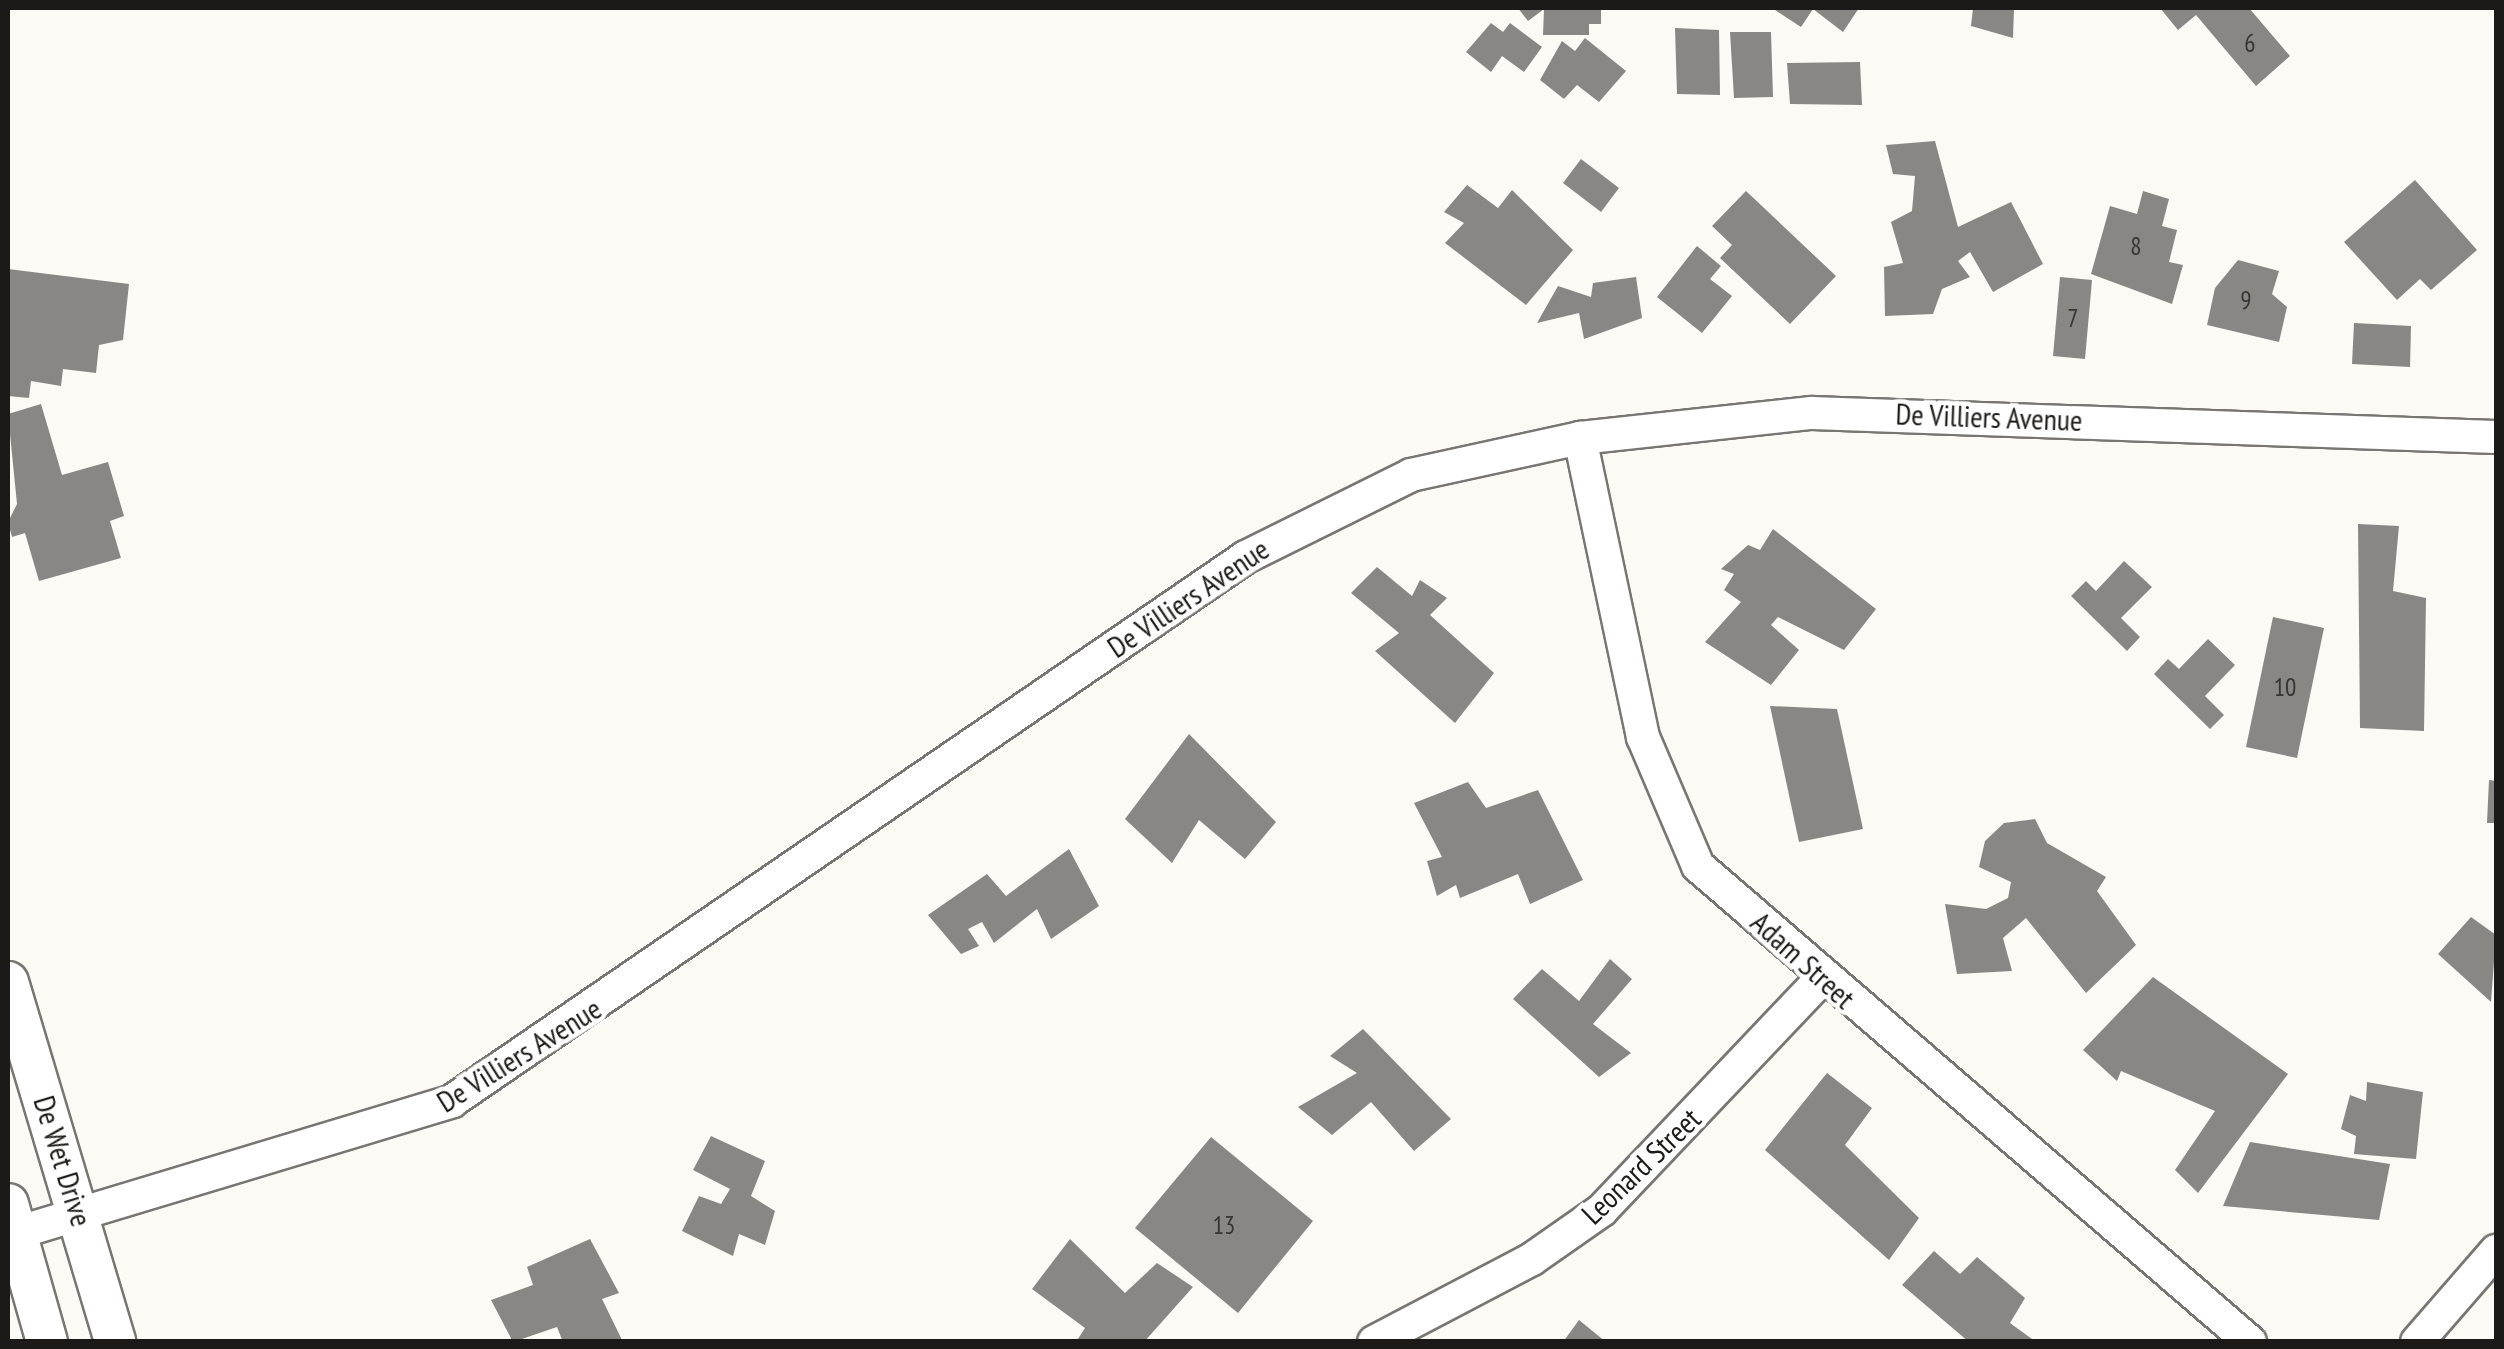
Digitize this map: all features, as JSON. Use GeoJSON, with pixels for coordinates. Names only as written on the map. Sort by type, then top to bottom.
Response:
{"type":"FeatureCollection","features":[{"type":"Feature","properties":{"kind":"street","name":"De Villiers Avenue"},"geometry":{"type":"LineString","coordinates":[[12,1218],[80,1214],[452,1101],[1287,531],[1411,475],[1580,438],[1812,414],[2496,436]]}},
{"type":"Feature","properties":{"kind":"street","name":"Adam Street"},"geometry":{"type":"LineString","coordinates":[[1580,438],[1643,737],[1671,818],[1698,866],[1822,978],[2250,1342]]}},
{"type":"Feature","properties":{"kind":"street","name":"Leonard Street"},"geometry":{"type":"LineString","coordinates":[[1374,1342],[1532,1258],[1602,1210],[1822,978]]}},
{"type":"Feature","properties":{"kind":"street","name":"De Wet Drive"},"geometry":{"type":"LineString","coordinates":[[8,982],[115,1342]]}},
{"type":"Feature","properties":{"kind":"street"},"geometry":{"type":"LineString","coordinates":[[12,1218],[47,1342]]}},
{"type":"Feature","properties":{"kind":"street"},"geometry":{"type":"LineString","coordinates":[[2417,1342],[2496,1251]]}},
{"type":"Feature","properties":{"kind":"building"},"geometry":{"type":"Polygon","coordinates":[[[1518,8],[1601,8],[1601,24],[1589,24],[1589,35],[1543,35],[1544,9],[1528,21],[1518,8]]]}},
{"type":"Feature","properties":{"kind":"building"},"geometry":{"type":"Polygon","coordinates":[[[1772,8],[1859,8],[1843,32],[1813,9],[1801,27],[1772,8]]]}},
{"type":"Feature","properties":{"kind":"building"},"geometry":{"type":"Polygon","coordinates":[[[1973,8],[2014,8],[2013,38],[1971,26],[1973,8]]]}},
{"type":"Feature","properties":{"kind":"building"},"geometry":{"type":"Polygon","coordinates":[[[2160,8],[2249,8],[2290,56],[2256,86],[2196,15],[2178,30],[2160,8]]]}},
{"type":"Feature","properties":{"kind":"building"},"geometry":{"type":"Polygon","coordinates":[[[1491,23],[1503,32],[1510,23],[1542,47],[1524,72],[1502,56],[1491,72],[1466,52],[1491,23]]]}},
{"type":"Feature","properties":{"kind":"building"},"geometry":{"type":"Polygon","coordinates":[[[1675,28],[1719,30],[1720,95],[1677,94],[1675,28]]]}},
{"type":"Feature","properties":{"kind":"building"},"geometry":{"type":"Polygon","coordinates":[[[1730,32],[1771,32],[1773,97],[1734,98],[1730,32]]]}},
{"type":"Feature","properties":{"kind":"building"},"geometry":{"type":"Polygon","coordinates":[[[1585,38],[1626,71],[1599,102],[1577,85],[1564,99],[1540,80],[1562,41],[1575,51],[1585,38]]]}},
{"type":"Feature","properties":{"kind":"building"},"geometry":{"type":"Polygon","coordinates":[[[1860,62],[1862,105],[1790,104],[1787,63],[1860,62]]]}},
{"type":"Feature","properties":{"kind":"building"},"geometry":{"type":"Polygon","coordinates":[[[1935,141],[1958,227],[2011,202],[2043,264],[1993,292],[1970,252],[1958,261],[1970,277],[1942,289],[1933,314],[1885,316],[1884,267],[1903,263],[1891,222],[1912,211],[1915,176],[1893,174],[1886,145],[1935,141]]]}},
{"type":"Feature","properties":{"kind":"building"},"geometry":{"type":"Polygon","coordinates":[[[1581,159],[1619,188],[1601,212],[1563,183],[1581,159]]]}},
{"type":"Feature","properties":{"kind":"building"},"geometry":{"type":"Polygon","coordinates":[[[2415,180],[2477,250],[2431,290],[2420,279],[2397,300],[2344,242],[2415,180]]]}},
{"type":"Feature","properties":{"kind":"building"},"geometry":{"type":"Polygon","coordinates":[[[1467,185],[1498,208],[1512,190],[1573,250],[1526,305],[1445,243],[1464,223],[1444,212],[1467,185]]]}},
{"type":"Feature","properties":{"kind":"building"},"geometry":{"type":"Polygon","coordinates":[[[1746,191],[1836,276],[1790,324],[1720,258],[1732,245],[1712,226],[1746,191]]]}},
{"type":"Feature","properties":{"kind":"building"},"geometry":{"type":"Polygon","coordinates":[[[2143,191],[2169,199],[2162,226],[2177,230],[2169,262],[2183,265],[2172,304],[2091,274],[2110,206],[2137,214],[2143,191]]]}},
{"type":"Feature","properties":{"kind":"building"},"geometry":{"type":"Polygon","coordinates":[[[1697,246],[1721,266],[1710,279],[1732,296],[1702,333],[1657,297],[1697,246]]]}},
{"type":"Feature","properties":{"kind":"building"},"geometry":{"type":"Polygon","coordinates":[[[2238,260],[2279,271],[2272,294],[2287,307],[2279,342],[2207,325],[2215,288],[2238,260]]]}},
{"type":"Feature","properties":{"kind":"building"},"geometry":{"type":"Polygon","coordinates":[[[8,269],[129,284],[123,340],[99,345],[96,373],[63,369],[61,386],[31,381],[29,398],[8,396],[8,269]]]}},
{"type":"Feature","properties":{"kind":"building"},"geometry":{"type":"Polygon","coordinates":[[[1636,277],[1642,318],[1584,339],[1579,313],[1537,323],[1558,286],[1591,297],[1593,283],[1636,277]]]}},
{"type":"Feature","properties":{"kind":"building"},"geometry":{"type":"Polygon","coordinates":[[[2060,277],[2092,280],[2085,359],[2053,356],[2060,277]]]}},
{"type":"Feature","properties":{"kind":"building"},"geometry":{"type":"Polygon","coordinates":[[[2354,323],[2411,326],[2410,367],[2352,364],[2354,323]]]}},
{"type":"Feature","properties":{"kind":"building"},"geometry":{"type":"Polygon","coordinates":[[[41,404],[62,475],[108,462],[124,516],[110,521],[121,558],[39,581],[25,533],[12,537],[8,522],[17,504],[8,414],[41,404]]]}},
{"type":"Feature","properties":{"kind":"building"},"geometry":{"type":"Polygon","coordinates":[[[2358,524],[2399,526],[2393,591],[2426,598],[2424,731],[2360,728],[2358,524]]]}},
{"type":"Feature","properties":{"kind":"building"},"geometry":{"type":"Polygon","coordinates":[[[1773,529],[1876,609],[1844,650],[1778,617],[1771,625],[1799,650],[1771,685],[1705,642],[1741,602],[1724,590],[1734,574],[1721,569],[1748,545],[1760,550],[1773,529]]]}},
{"type":"Feature","properties":{"kind":"building"},"geometry":{"type":"Polygon","coordinates":[[[2124,561],[2152,587],[2121,618],[2140,637],[2127,651],[2071,596],[2086,581],[2096,591],[2124,561]]]}},
{"type":"Feature","properties":{"kind":"building"},"geometry":{"type":"Polygon","coordinates":[[[1377,567],[1412,596],[1420,580],[1447,598],[1430,615],[1494,673],[1455,723],[1375,651],[1399,633],[1351,593],[1377,567]]]}},
{"type":"Feature","properties":{"kind":"building"},"geometry":{"type":"Polygon","coordinates":[[[2273,617],[2324,628],[2297,758],[2246,747],[2273,617]]]}},
{"type":"Feature","properties":{"kind":"building"},"geometry":{"type":"Polygon","coordinates":[[[2208,639],[2235,665],[2205,696],[2224,715],[2210,729],[2154,674],[2168,659],[2179,669],[2208,639]]]}},
{"type":"Feature","properties":{"kind":"building"},"geometry":{"type":"Polygon","coordinates":[[[1770,706],[1837,709],[1863,829],[1799,842],[1770,706]]]}},
{"type":"Feature","properties":{"kind":"building"},"geometry":{"type":"Polygon","coordinates":[[[1189,734],[1276,822],[1245,859],[1199,820],[1172,863],[1125,819],[1189,734]]]}},
{"type":"Feature","properties":{"kind":"building"},"geometry":{"type":"Polygon","coordinates":[[[2489,780],[2496,781],[2496,823],[2487,823],[2489,780]]]}},
{"type":"Feature","properties":{"kind":"building"},"geometry":{"type":"Polygon","coordinates":[[[1468,782],[1486,808],[1538,790],[1583,880],[1530,904],[1518,874],[1460,898],[1456,885],[1437,896],[1427,861],[1442,857],[1414,803],[1468,782]]]}},
{"type":"Feature","properties":{"kind":"building"},"geometry":{"type":"Polygon","coordinates":[[[2035,819],[2047,843],[2106,877],[2097,891],[2136,945],[2086,993],[2026,918],[2003,938],[2012,971],[1957,974],[1945,904],[1986,909],[2008,898],[2011,882],[1979,867],[1985,841],[2004,823],[2035,819]]]}},
{"type":"Feature","properties":{"kind":"building"},"geometry":{"type":"Polygon","coordinates":[[[1069,849],[1099,906],[1051,939],[1037,909],[994,943],[982,922],[968,929],[979,946],[961,954],[928,915],[987,874],[1006,896],[1069,849]]]}},
{"type":"Feature","properties":{"kind":"building"},"geometry":{"type":"Polygon","coordinates":[[[2471,917],[2496,935],[2491,1002],[2438,954],[2471,917]]]}},
{"type":"Feature","properties":{"kind":"building"},"geometry":{"type":"Polygon","coordinates":[[[1610,959],[1632,979],[1593,1024],[1631,1053],[1599,1077],[1513,999],[1542,969],[1579,1001],[1610,959]]]}},
{"type":"Feature","properties":{"kind":"building"},"geometry":{"type":"Polygon","coordinates":[[[2153,977],[2288,1074],[2198,1193],[2175,1170],[2215,1111],[2121,1071],[2117,1081],[2083,1050],[2153,977]]]}},
{"type":"Feature","properties":{"kind":"building"},"geometry":{"type":"Polygon","coordinates":[[[1363,1029],[1451,1119],[1414,1151],[1371,1102],[1332,1135],[1298,1107],[1357,1073],[1330,1056],[1363,1029]]]}},
{"type":"Feature","properties":{"kind":"building"},"geometry":{"type":"Polygon","coordinates":[[[1827,1073],[1872,1108],[1845,1145],[1919,1218],[1889,1260],[1765,1150],[1827,1073]]]}},
{"type":"Feature","properties":{"kind":"building"},"geometry":{"type":"Polygon","coordinates":[[[2367,1082],[2423,1092],[2416,1159],[2354,1154],[2356,1136],[2341,1129],[2350,1095],[2366,1101],[2367,1082]]]}},
{"type":"Feature","properties":{"kind":"building"},"geometry":{"type":"Polygon","coordinates":[[[711,1136],[765,1161],[751,1196],[775,1211],[765,1245],[739,1234],[733,1256],[682,1231],[699,1196],[721,1204],[730,1189],[693,1170],[711,1136]]]}},
{"type":"Feature","properties":{"kind":"building"},"geometry":{"type":"Polygon","coordinates":[[[1211,1137],[1313,1221],[1238,1313],[1135,1228],[1211,1137]]]}},
{"type":"Feature","properties":{"kind":"building"},"geometry":{"type":"Polygon","coordinates":[[[2250,1142],[2390,1164],[2379,1220],[2223,1206],[2250,1142]]]}},
{"type":"Feature","properties":{"kind":"building"},"geometry":{"type":"Polygon","coordinates":[[[590,1239],[619,1293],[602,1299],[623,1342],[563,1342],[557,1327],[513,1342],[491,1300],[533,1285],[527,1267],[590,1239]]]}},
{"type":"Feature","properties":{"kind":"building"},"geometry":{"type":"Polygon","coordinates":[[[1070,1239],[1125,1293],[1157,1263],[1193,1287],[1144,1342],[1076,1342],[1085,1328],[1032,1289],[1070,1239]]]}},
{"type":"Feature","properties":{"kind":"building"},"geometry":{"type":"Polygon","coordinates":[[[1934,1251],[1960,1274],[1977,1257],[2025,1298],[2010,1323],[2036,1342],[1969,1342],[1902,1285],[1934,1251]]]}},
{"type":"Feature","properties":{"kind":"building"},"geometry":{"type":"Polygon","coordinates":[[[1579,1320],[1606,1342],[1563,1342],[1579,1320]]]}}]}
